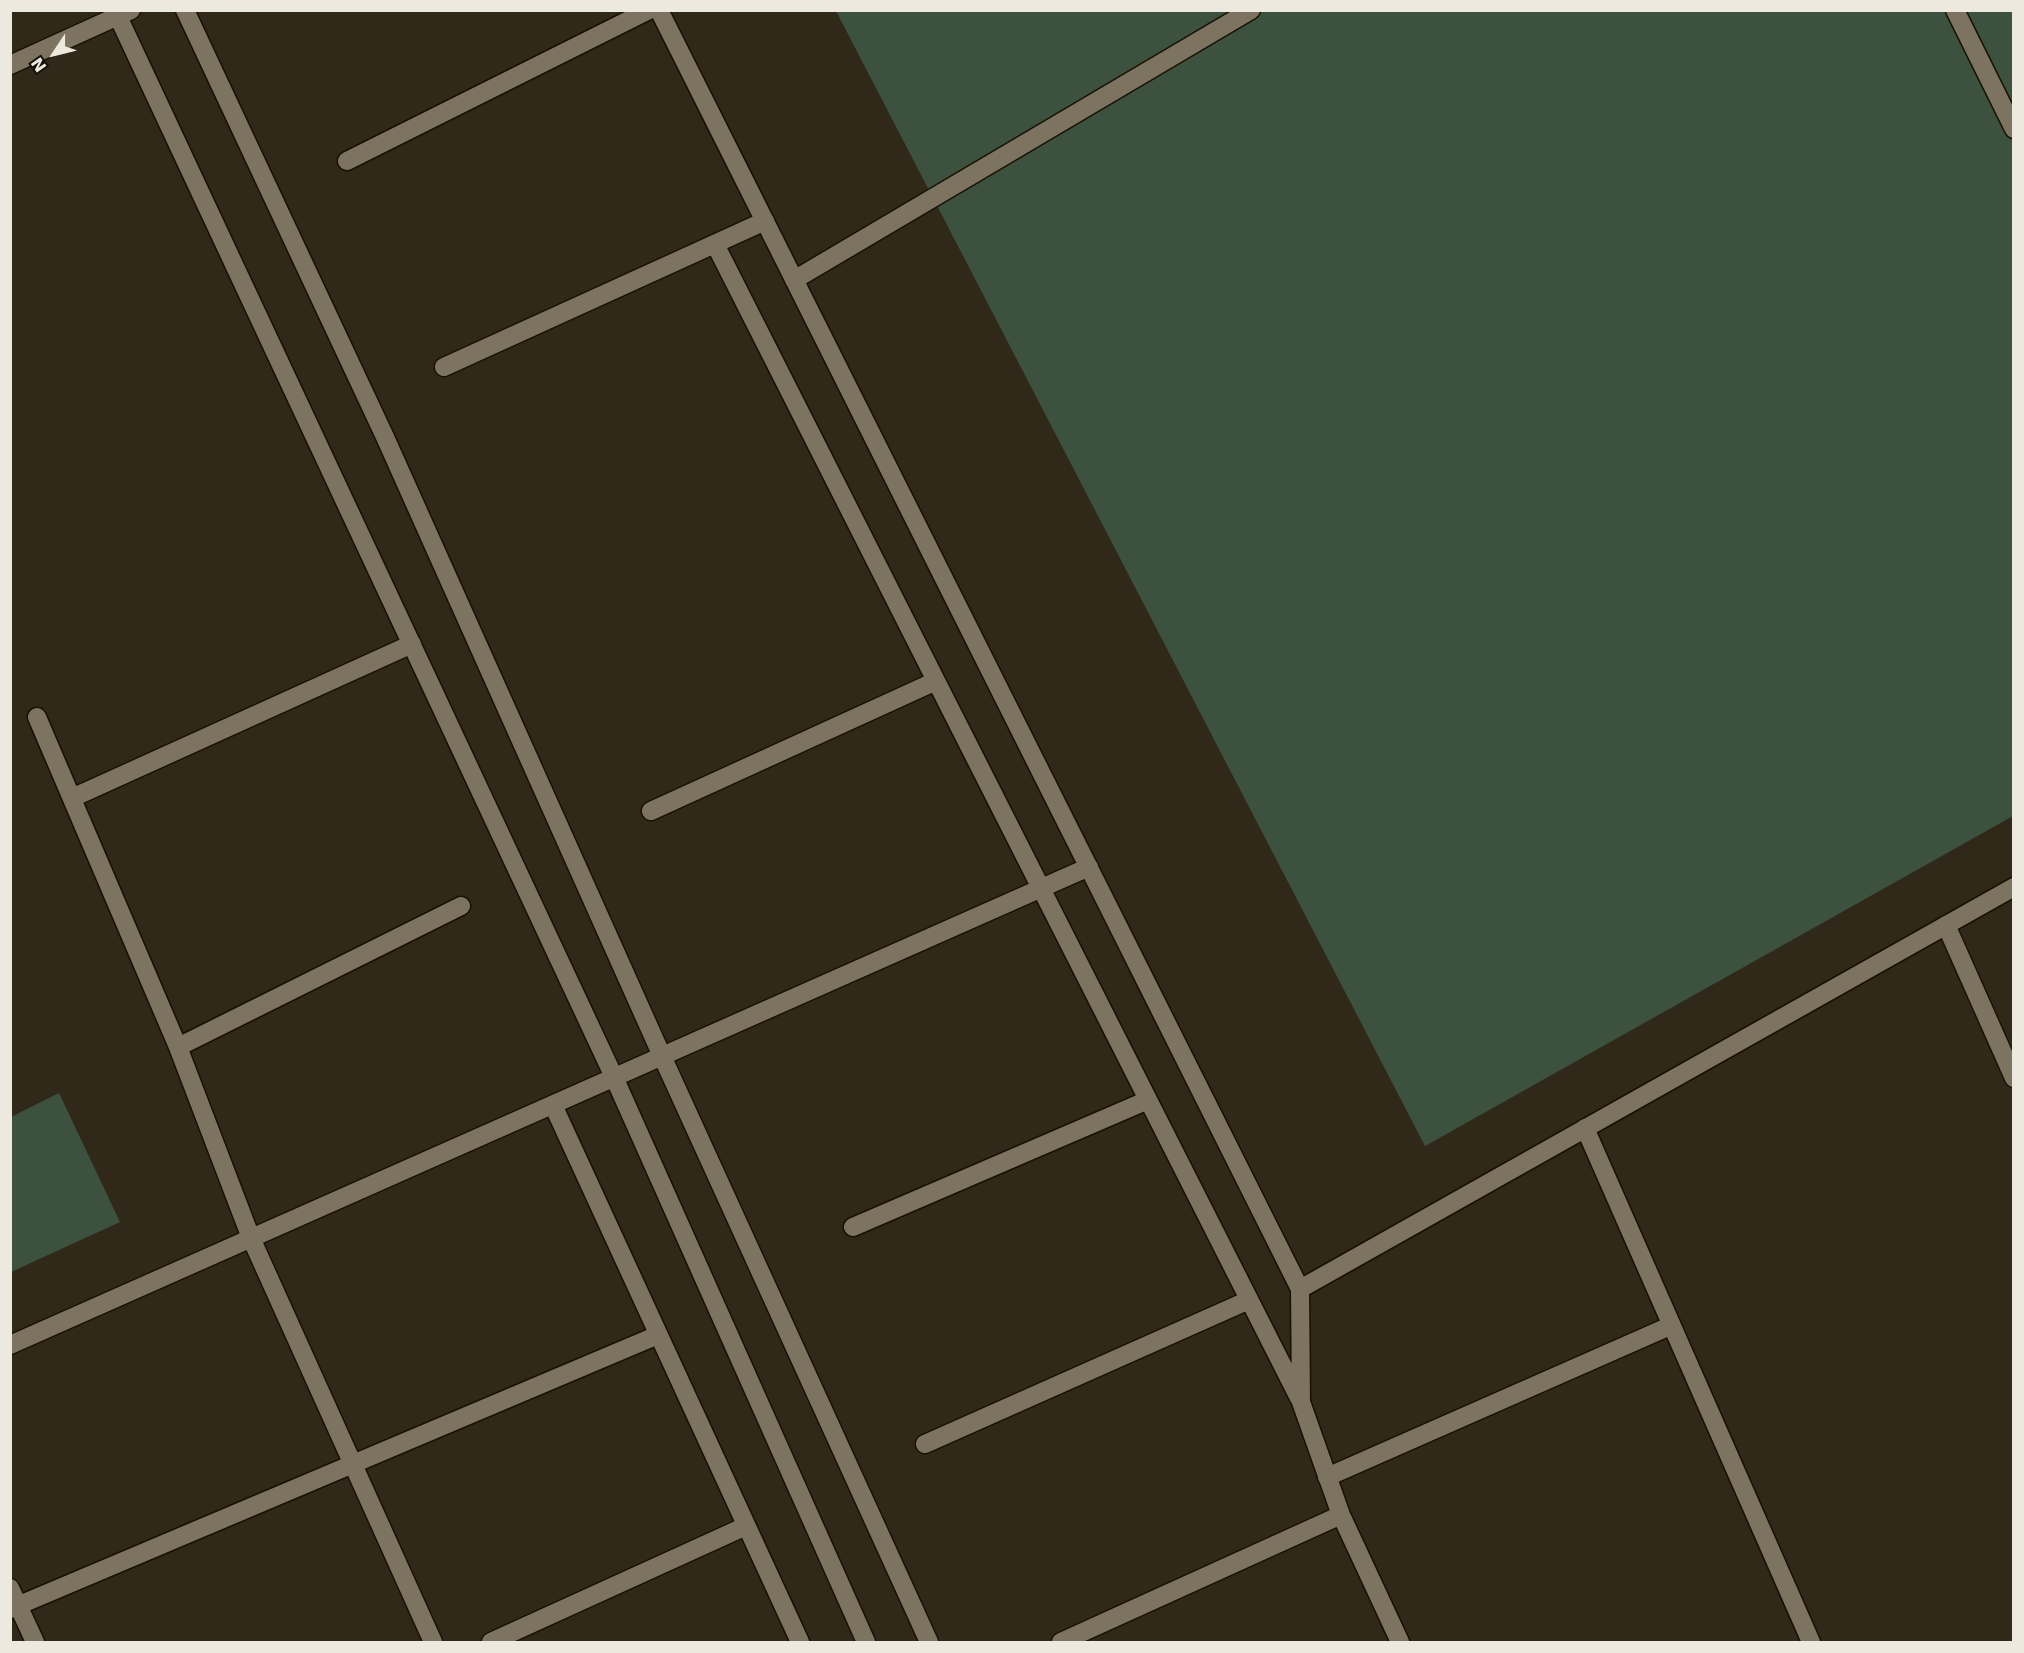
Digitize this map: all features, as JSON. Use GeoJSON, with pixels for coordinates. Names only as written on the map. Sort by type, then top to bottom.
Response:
{"type":"FeatureCollection","features":[{"type":"Feature","properties":{"kind":"street"},"geometry":{"type":"LineString","coordinates":[[185,10],[380,426],[662,1056],[929,1642]]}},
{"type":"Feature","properties":{"kind":"street"},"geometry":{"type":"LineString","coordinates":[[348,161],[649,10]]}},
{"type":"Feature","properties":{"kind":"street"},"geometry":{"type":"LineString","coordinates":[[659,10],[1300,1289],[1301,1402]]}},
{"type":"Feature","properties":{"kind":"street"},"geometry":{"type":"LineString","coordinates":[[794,280],[1251,10]]}},
{"type":"Feature","properties":{"kind":"street"},"geometry":{"type":"LineString","coordinates":[[1955,10],[2013,129]]}},
{"type":"Feature","properties":{"kind":"street"},"geometry":{"type":"LineString","coordinates":[[10,64],[122,13],[614,1077],[866,1642]]}},
{"type":"Feature","properties":{"kind":"street"},"geometry":{"type":"LineString","coordinates":[[444,367],[765,221]]}},
{"type":"Feature","properties":{"kind":"street"},"geometry":{"type":"LineString","coordinates":[[715,244],[1301,1402],[1341,1515],[1400,1642]]}},
{"type":"Feature","properties":{"kind":"street"},"geometry":{"type":"LineString","coordinates":[[72,798],[412,644]]}},
{"type":"Feature","properties":{"kind":"street"},"geometry":{"type":"LineString","coordinates":[[651,811],[936,681]]}},
{"type":"Feature","properties":{"kind":"street"},"geometry":{"type":"LineString","coordinates":[[38,717],[178,1047],[251,1238],[433,1642]]}},
{"type":"Feature","properties":{"kind":"street"},"geometry":{"type":"LineString","coordinates":[[10,1345],[1089,867]]}},
{"type":"Feature","properties":{"kind":"street"},"geometry":{"type":"LineString","coordinates":[[1300,1289],[2013,887]]}},
{"type":"Feature","properties":{"kind":"street"},"geometry":{"type":"LineString","coordinates":[[178,1047],[461,906]]}},
{"type":"Feature","properties":{"kind":"street"},"geometry":{"type":"LineString","coordinates":[[1946,925],[2013,1078]]}},
{"type":"Feature","properties":{"kind":"street"},"geometry":{"type":"LineString","coordinates":[[853,1227],[1148,1100]]}},
{"type":"Feature","properties":{"kind":"street"},"geometry":{"type":"LineString","coordinates":[[553,1105],[800,1642]]}},
{"type":"Feature","properties":{"kind":"street"},"geometry":{"type":"LineString","coordinates":[[1585,1128],[1670,1326],[1811,1642]]}},
{"type":"Feature","properties":{"kind":"street"},"geometry":{"type":"LineString","coordinates":[[925,1444],[1249,1300]]}},
{"type":"Feature","properties":{"kind":"street"},"geometry":{"type":"LineString","coordinates":[[1327,1477],[1670,1326]]}},
{"type":"Feature","properties":{"kind":"street"},"geometry":{"type":"LineString","coordinates":[[14,1607],[658,1335]]}},
{"type":"Feature","properties":{"kind":"street"},"geometry":{"type":"LineString","coordinates":[[1061,1642],[1341,1515]]}},
{"type":"Feature","properties":{"kind":"street"},"geometry":{"type":"LineString","coordinates":[[491,1642],[746,1526]]}},
{"type":"Feature","properties":{"kind":"street"},"geometry":{"type":"LineString","coordinates":[[10,1588],[14,1607],[35,1642]]}},
{"type":"Feature","properties":{"kind":"green space"},"geometry":{"type":"Polygon","coordinates":[[[836,11],[2013,11],[2013,816],[1425,1146],[836,11]]]}},
{"type":"Feature","properties":{"kind":"green space"},"geometry":{"type":"Polygon","coordinates":[[[59,1093],[120,1222],[11,1272],[11,1117],[59,1093]]]}}]}
